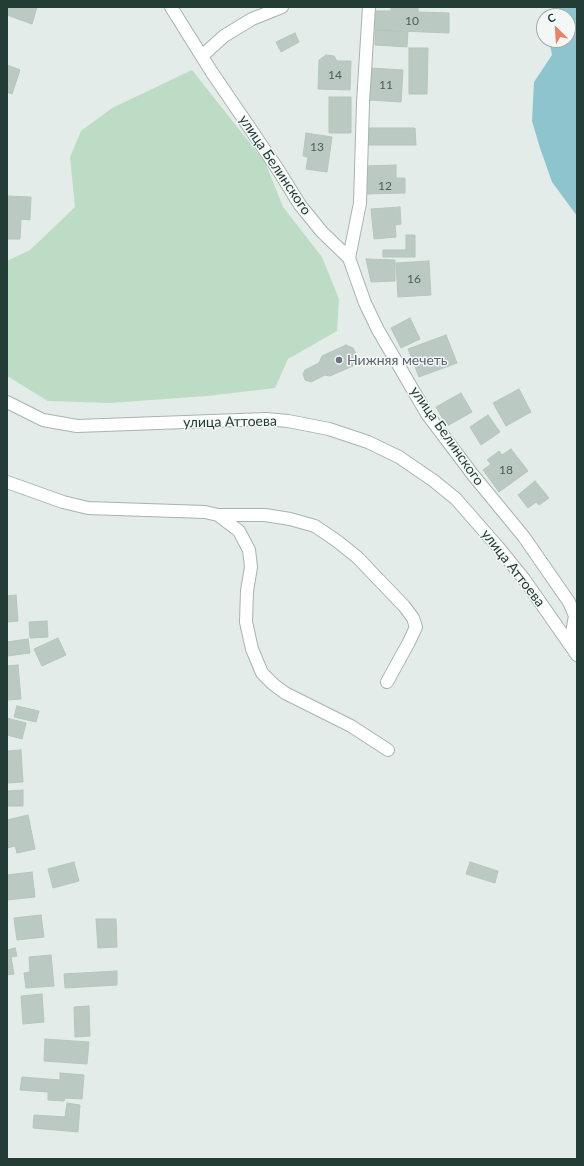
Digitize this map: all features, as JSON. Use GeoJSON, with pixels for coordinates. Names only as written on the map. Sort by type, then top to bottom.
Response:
{"type":"FeatureCollection","features":[{"type":"Feature","properties":{"kind":"street","name":"улица Белинского"},"geometry":{"type":"LineString","coordinates":[[171,7],[300,205],[322,232],[349,258],[378,330],[428,414],[473,475],[524,537],[569,602],[575,616],[570,644]]}},
{"type":"Feature","properties":{"kind":"street"},"geometry":{"type":"LineString","coordinates":[[202,56],[224,36],[252,19],[282,7]]}},
{"type":"Feature","properties":{"kind":"street"},"geometry":{"type":"LineString","coordinates":[[349,258],[360,203],[363,103],[369,7]]}},
{"type":"Feature","properties":{"kind":"street","name":"улица Аттоева"},"geometry":{"type":"LineString","coordinates":[[7,402],[43,420],[77,426],[266,419],[288,421],[329,430],[368,442],[399,457],[434,481],[456,499],[498,546],[524,579],[577,655]]}},
{"type":"Feature","properties":{"kind":"street"},"geometry":{"type":"LineString","coordinates":[[7,482],[63,502],[88,508],[205,512],[218,515],[265,515],[290,519],[315,526],[357,556],[404,606],[413,618],[416,627],[387,682]]}},
{"type":"Feature","properties":{"kind":"street"},"geometry":{"type":"LineString","coordinates":[[218,515],[239,531],[249,550],[251,567],[247,591],[246,622],[252,649],[262,673],[285,693],[351,726],[388,750]]}},
{"type":"Feature","properties":{"kind":"green space"},"geometry":{"type":"Polygon","coordinates":[[[192,70],[265,162],[283,207],[322,257],[339,299],[337,331],[288,359],[275,388],[207,396],[110,403],[48,401],[7,376],[7,261],[30,250],[75,207],[70,157],[81,131],[112,108],[192,70]]]}},
{"type":"Feature","properties":{"kind":"water"},"geometry":{"type":"Polygon","coordinates":[[[577,7],[577,216],[552,182],[532,121],[534,82],[552,55],[551,48],[576,48],[576,8],[553,8],[577,7]]]}},
{"type":"Feature","properties":{"kind":"building"},"geometry":{"type":"Polygon","coordinates":[[[7,7],[37,7],[32,24],[7,15],[7,7]]]}},
{"type":"Feature","properties":{"kind":"building"},"geometry":{"type":"Polygon","coordinates":[[[391,7],[418,7],[418,12],[449,13],[449,33],[375,30],[376,11],[391,11],[391,7]]]}},
{"type":"Feature","properties":{"kind":"building"},"geometry":{"type":"Polygon","coordinates":[[[375,30],[408,31],[407,47],[375,45],[375,30]]]}},
{"type":"Feature","properties":{"kind":"building"},"geometry":{"type":"Polygon","coordinates":[[[295,33],[299,42],[281,52],[276,42],[295,33]]]}},
{"type":"Feature","properties":{"kind":"building"},"geometry":{"type":"Polygon","coordinates":[[[409,48],[428,48],[427,94],[409,94],[409,48]]]}},
{"type":"Feature","properties":{"kind":"building"},"geometry":{"type":"Polygon","coordinates":[[[326,55],[334,56],[337,61],[351,61],[350,90],[318,89],[319,60],[326,55]]]}},
{"type":"Feature","properties":{"kind":"building"},"geometry":{"type":"Polygon","coordinates":[[[7,65],[20,70],[12,94],[7,92],[7,65]]]}},
{"type":"Feature","properties":{"kind":"building"},"geometry":{"type":"Polygon","coordinates":[[[371,68],[403,70],[401,102],[369,100],[371,68]]]}},
{"type":"Feature","properties":{"kind":"building"},"geometry":{"type":"Polygon","coordinates":[[[329,97],[351,97],[351,133],[329,133],[329,97]]]}},
{"type":"Feature","properties":{"kind":"building"},"geometry":{"type":"Polygon","coordinates":[[[364,128],[415,128],[416,145],[364,145],[364,128]]]}},
{"type":"Feature","properties":{"kind":"building"},"geometry":{"type":"Polygon","coordinates":[[[306,133],[332,137],[327,172],[306,169],[308,157],[303,156],[306,133]]]}},
{"type":"Feature","properties":{"kind":"building"},"geometry":{"type":"Polygon","coordinates":[[[396,165],[396,178],[405,178],[405,193],[366,194],[366,166],[396,165]]]}},
{"type":"Feature","properties":{"kind":"building"},"geometry":{"type":"Polygon","coordinates":[[[7,196],[31,197],[30,220],[21,219],[20,239],[7,239],[7,196]]]}},
{"type":"Feature","properties":{"kind":"building"},"geometry":{"type":"Polygon","coordinates":[[[400,207],[401,224],[395,225],[396,237],[374,239],[371,209],[400,207]]]}},
{"type":"Feature","properties":{"kind":"building"},"geometry":{"type":"Polygon","coordinates":[[[406,235],[415,235],[415,257],[383,257],[383,250],[406,250],[406,235]]]}},
{"type":"Feature","properties":{"kind":"building"},"geometry":{"type":"Polygon","coordinates":[[[366,259],[395,260],[395,281],[371,282],[366,259]]]}},
{"type":"Feature","properties":{"kind":"building"},"geometry":{"type":"Polygon","coordinates":[[[429,261],[431,295],[398,297],[396,263],[429,261]]]}},
{"type":"Feature","properties":{"kind":"building"},"geometry":{"type":"Polygon","coordinates":[[[410,318],[420,339],[401,348],[391,328],[410,318]]]}},
{"type":"Feature","properties":{"kind":"building"},"geometry":{"type":"Polygon","coordinates":[[[446,335],[457,363],[419,377],[408,349],[446,335]]]}},
{"type":"Feature","properties":{"kind":"building"},"geometry":{"type":"Polygon","coordinates":[[[346,345],[353,348],[358,358],[355,365],[330,376],[325,375],[311,382],[305,380],[303,374],[305,370],[319,363],[322,356],[346,345]]]}},
{"type":"Feature","properties":{"kind":"building"},"geometry":{"type":"Polygon","coordinates":[[[519,389],[531,412],[506,426],[493,403],[519,389]]]}},
{"type":"Feature","properties":{"kind":"building"},"geometry":{"type":"Polygon","coordinates":[[[461,393],[472,412],[447,426],[436,407],[461,393]]]}},
{"type":"Feature","properties":{"kind":"building"},"geometry":{"type":"Polygon","coordinates":[[[488,415],[500,432],[481,445],[470,427],[488,415]]]}},
{"type":"Feature","properties":{"kind":"building"},"geometry":{"type":"Polygon","coordinates":[[[511,449],[528,471],[499,492],[483,470],[491,464],[487,460],[499,451],[502,455],[511,449]]]}},
{"type":"Feature","properties":{"kind":"building"},"geometry":{"type":"Polygon","coordinates":[[[535,481],[549,498],[539,505],[536,502],[528,508],[518,495],[535,481]]]}},
{"type":"Feature","properties":{"kind":"building"},"geometry":{"type":"Polygon","coordinates":[[[16,595],[18,621],[7,622],[7,596],[16,595]]]}},
{"type":"Feature","properties":{"kind":"building"},"geometry":{"type":"Polygon","coordinates":[[[47,621],[48,637],[30,638],[29,622],[47,621]]]}},
{"type":"Feature","properties":{"kind":"building"},"geometry":{"type":"Polygon","coordinates":[[[58,638],[66,655],[42,666],[34,649],[58,638]]]}},
{"type":"Feature","properties":{"kind":"building"},"geometry":{"type":"Polygon","coordinates":[[[28,639],[30,653],[7,656],[7,642],[28,639]]]}},
{"type":"Feature","properties":{"kind":"building"},"geometry":{"type":"Polygon","coordinates":[[[18,665],[21,699],[7,700],[7,666],[18,665]]]}},
{"type":"Feature","properties":{"kind":"building"},"geometry":{"type":"Polygon","coordinates":[[[17,706],[39,711],[36,722],[14,717],[17,706]]]}},
{"type":"Feature","properties":{"kind":"building"},"geometry":{"type":"Polygon","coordinates":[[[7,718],[26,723],[22,739],[7,735],[7,718]]]}},
{"type":"Feature","properties":{"kind":"building"},"geometry":{"type":"Polygon","coordinates":[[[21,750],[23,782],[7,783],[7,751],[21,750]]]}},
{"type":"Feature","properties":{"kind":"building"},"geometry":{"type":"Polygon","coordinates":[[[23,790],[23,806],[7,806],[7,791],[23,790]]]}},
{"type":"Feature","properties":{"kind":"building"},"geometry":{"type":"Polygon","coordinates":[[[28,815],[35,849],[17,853],[15,846],[7,848],[7,820],[28,815]]]}},
{"type":"Feature","properties":{"kind":"building"},"geometry":{"type":"Polygon","coordinates":[[[74,862],[79,881],[53,888],[48,869],[74,862]]]}},
{"type":"Feature","properties":{"kind":"building"},"geometry":{"type":"Polygon","coordinates":[[[470,862],[498,871],[495,883],[466,874],[470,862]]]}},
{"type":"Feature","properties":{"kind":"building"},"geometry":{"type":"Polygon","coordinates":[[[32,872],[35,897],[7,900],[7,875],[32,872]]]}},
{"type":"Feature","properties":{"kind":"building"},"geometry":{"type":"Polygon","coordinates":[[[41,915],[44,937],[17,940],[14,918],[41,915]]]}},
{"type":"Feature","properties":{"kind":"building"},"geometry":{"type":"Polygon","coordinates":[[[96,919],[116,919],[117,947],[98,948],[96,919]]]}},
{"type":"Feature","properties":{"kind":"building"},"geometry":{"type":"Polygon","coordinates":[[[15,948],[17,956],[11,957],[14,974],[7,975],[7,950],[15,948]]]}},
{"type":"Feature","properties":{"kind":"building"},"geometry":{"type":"Polygon","coordinates":[[[51,955],[54,986],[26,988],[24,973],[30,972],[29,957],[51,955]]]}},
{"type":"Feature","properties":{"kind":"building"},"geometry":{"type":"Polygon","coordinates":[[[117,971],[117,985],[65,988],[64,974],[117,971]]]}},
{"type":"Feature","properties":{"kind":"building"},"geometry":{"type":"Polygon","coordinates":[[[42,994],[44,1022],[23,1024],[21,996],[42,994]]]}},
{"type":"Feature","properties":{"kind":"building"},"geometry":{"type":"Polygon","coordinates":[[[89,1006],[90,1036],[75,1037],[74,1007],[89,1006]]]}},
{"type":"Feature","properties":{"kind":"building"},"geometry":{"type":"Polygon","coordinates":[[[45,1039],[89,1042],[87,1064],[44,1061],[45,1039]]]}},
{"type":"Feature","properties":{"kind":"building"},"geometry":{"type":"Polygon","coordinates":[[[60,1073],[84,1075],[82,1099],[65,1098],[64,1101],[48,1100],[48,1092],[20,1090],[22,1077],[60,1080],[60,1073]]]}},
{"type":"Feature","properties":{"kind":"building"},"geometry":{"type":"Polygon","coordinates":[[[67,1103],[80,1105],[78,1132],[33,1128],[34,1115],[65,1117],[67,1103]]]}},
{"type":"Feature","properties":{"kind":"place","name":"Нижняя мечеть"},"geometry":{"type":"Point","coordinates":[339,360]}}]}
